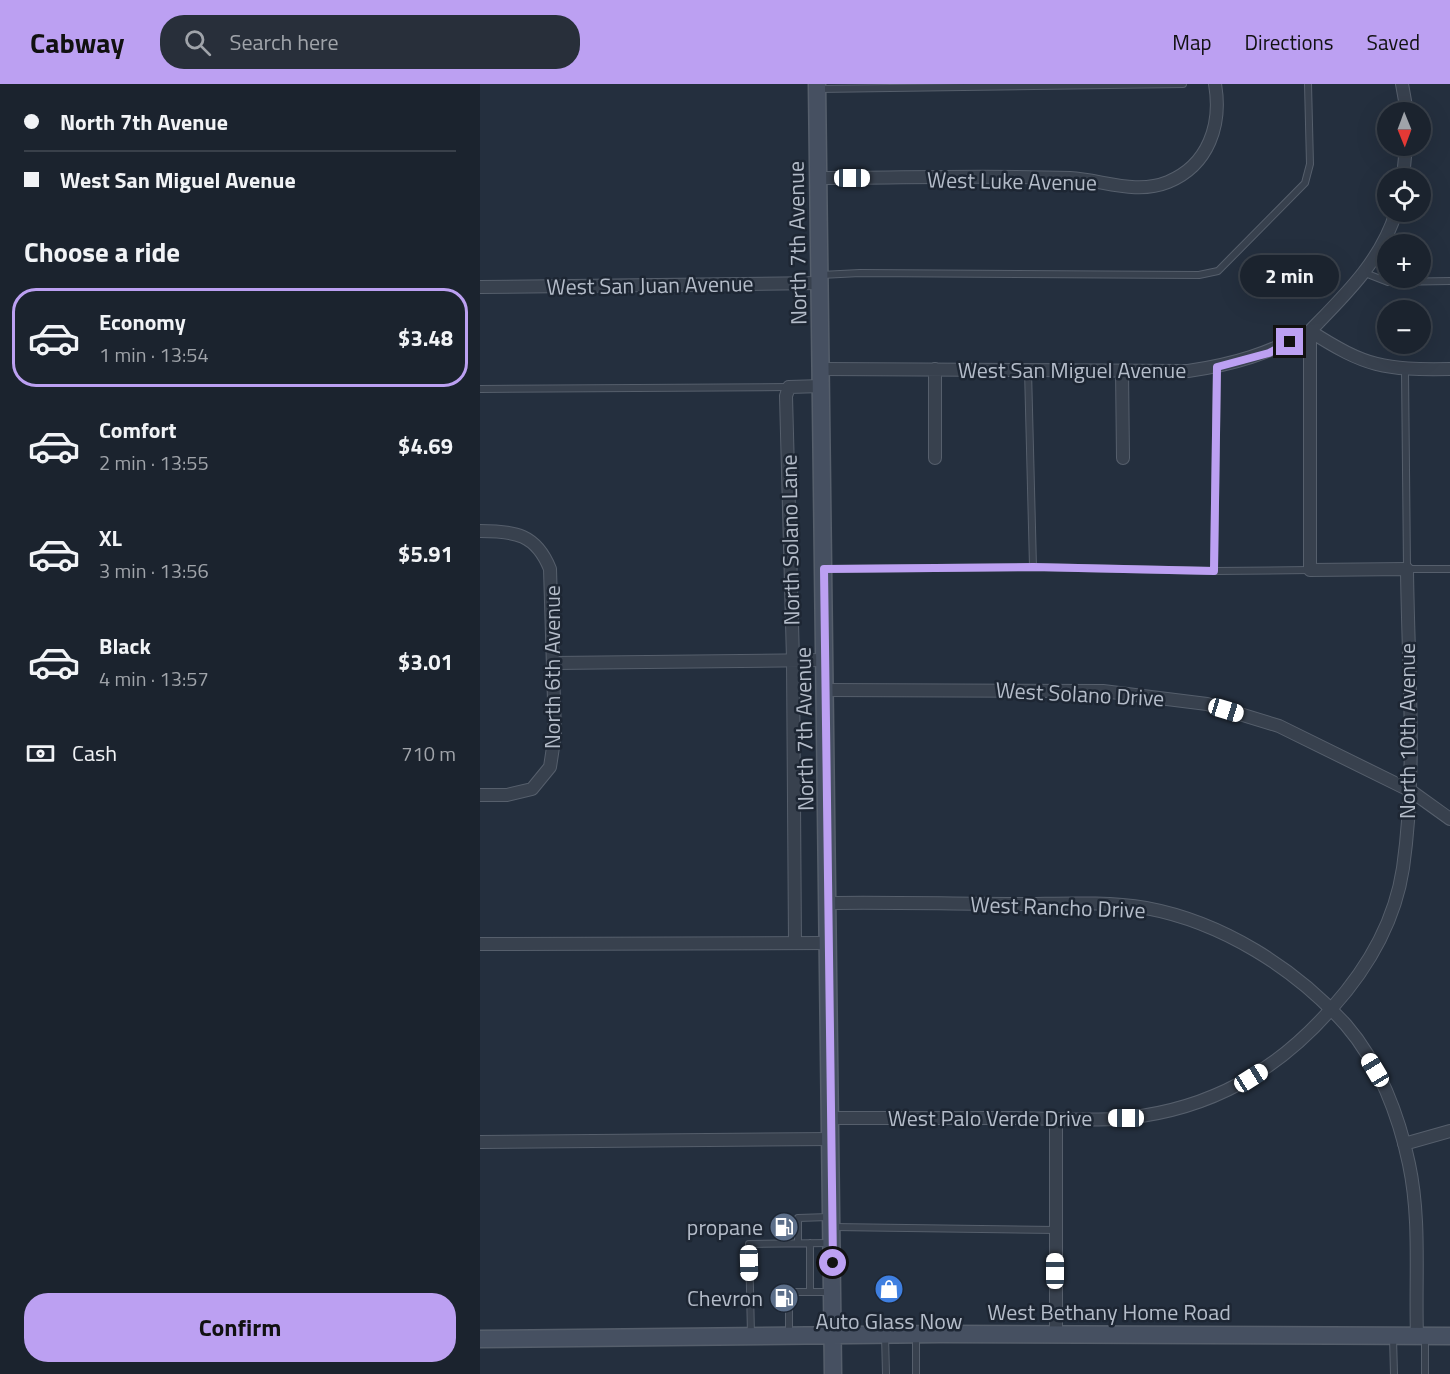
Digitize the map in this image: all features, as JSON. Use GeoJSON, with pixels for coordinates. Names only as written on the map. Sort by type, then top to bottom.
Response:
{"type":"FeatureCollection","features":[{"type":"Feature","properties":{"kind":"main road","name":"North 7th Avenue"},"geometry":{"type":"LineString","coordinates":[[817,86],[832,1118],[833,1374]]}},
{"type":"Feature","properties":{"kind":"main road","name":"West Bethany Home Road"},"geometry":{"type":"LineString","coordinates":[[480,1339],[885,1334],[1450,1336]]}},
{"type":"Feature","properties":{"kind":"street","name":"West Luke Avenue"},"geometry":{"type":"LineString","coordinates":[[819,178],[1070,178],[1146,187],[1167,182],[1185,174],[1209,145],[1217,118],[1215,84]]}},
{"type":"Feature","properties":{"kind":"street"},"geometry":{"type":"LineString","coordinates":[[1402,84],[1405,102]]}},
{"type":"Feature","properties":{"kind":"street"},"geometry":{"type":"LineString","coordinates":[[1392,222],[1382,245],[1365,273],[1310,332],[1310,570],[1407,569]]}},
{"type":"Feature","properties":{"kind":"street","name":"West San Juan Avenue"},"geometry":{"type":"LineString","coordinates":[[480,287],[821,279]]}},
{"type":"Feature","properties":{"kind":"street"},"geometry":{"type":"LineString","coordinates":[[1310,332],[1344,353],[1377,366],[1406,370],[1450,369]]}},
{"type":"Feature","properties":{"kind":"street","name":"West San Miguel Avenue"},"geometry":{"type":"LineString","coordinates":[[822,378],[935,369],[1188,372],[1269,353],[1310,332]]}},
{"type":"Feature","properties":{"kind":"street"},"geometry":{"type":"LineString","coordinates":[[935,369],[935,458]]}},
{"type":"Feature","properties":{"kind":"street"},"geometry":{"type":"LineString","coordinates":[[1122,370],[1123,458]]}},
{"type":"Feature","properties":{"kind":"street"},"geometry":{"type":"LineString","coordinates":[[789,387],[822,378]]}},
{"type":"Feature","properties":{"kind":"street","name":"North Solano Lane"},"geometry":{"type":"LineString","coordinates":[[789,387],[786,396],[793,660],[795,943]]}},
{"type":"Feature","properties":{"kind":"street","name":"North 6th Avenue"},"geometry":{"type":"LineString","coordinates":[[480,531],[502,531],[534,542],[544,553],[550,569],[554,663],[554,751],[550,767],[532,789],[507,795],[480,795]]}},
{"type":"Feature","properties":{"kind":"street","name":"North 10th Avenue"},"geometry":{"type":"LineString","coordinates":[[1330,1010],[1360,974],[1378,945],[1403,871],[1411,791],[1407,569]]}},
{"type":"Feature","properties":{"kind":"street"},"geometry":{"type":"LineString","coordinates":[[554,663],[825,660]]}},
{"type":"Feature","properties":{"kind":"street","name":"West Solano Drive"},"geometry":{"type":"LineString","coordinates":[[826,690],[1103,691],[1207,704],[1279,726],[1411,791],[1450,819]]}},
{"type":"Feature","properties":{"kind":"street","name":"West Rancho Drive"},"geometry":{"type":"LineString","coordinates":[[829,903],[1090,904],[1144,908],[1178,916],[1224,933],[1299,982],[1330,1010]]}},
{"type":"Feature","properties":{"kind":"street"},"geometry":{"type":"LineString","coordinates":[[480,944],[829,942]]}},
{"type":"Feature","properties":{"kind":"street"},"geometry":{"type":"LineString","coordinates":[[1330,1010],[1347,1027],[1383,1083],[1404,1144],[1416,1209],[1421,1336]]}},
{"type":"Feature","properties":{"kind":"street","name":"West Palo Verde Drive"},"geometry":{"type":"LineString","coordinates":[[832,1118],[1126,1118],[1188,1107],[1234,1088],[1283,1058],[1330,1010]]}},
{"type":"Feature","properties":{"kind":"street"},"geometry":{"type":"LineString","coordinates":[[1056,1119],[1056,1334]]}},
{"type":"Feature","properties":{"kind":"street"},"geometry":{"type":"LineString","coordinates":[[1404,1144],[1450,1131]]}},
{"type":"Feature","properties":{"kind":"street"},"geometry":{"type":"LineString","coordinates":[[480,1142],[832,1139]]}},
{"type":"Feature","properties":{"kind":"lane"},"geometry":{"type":"LineString","coordinates":[[817,86],[1183,84]]}},
{"type":"Feature","properties":{"kind":"lane"},"geometry":{"type":"LineString","coordinates":[[821,279],[860,273],[1199,275],[1218,271],[1305,183],[1310,164],[1308,84]]}},
{"type":"Feature","properties":{"kind":"lane"},"geometry":{"type":"LineString","coordinates":[[1365,273],[1388,282],[1450,281]]}},
{"type":"Feature","properties":{"kind":"lane"},"geometry":{"type":"LineString","coordinates":[[1214,571],[1217,367]]}},
{"type":"Feature","properties":{"kind":"lane"},"geometry":{"type":"LineString","coordinates":[[1028,370],[1033,567]]}},
{"type":"Feature","properties":{"kind":"lane"},"geometry":{"type":"LineString","coordinates":[[1406,370],[1407,569],[1450,569]]}},
{"type":"Feature","properties":{"kind":"lane"},"geometry":{"type":"LineString","coordinates":[[480,389],[789,387]]}},
{"type":"Feature","properties":{"kind":"lane"},"geometry":{"type":"LineString","coordinates":[[824,569],[1033,567],[1214,571],[1310,570]]}},
{"type":"Feature","properties":{"kind":"lane"},"geometry":{"type":"LineString","coordinates":[[798,1243],[798,1218],[833,1229],[1056,1230]]}},
{"type":"Feature","properties":{"kind":"lane"},"geometry":{"type":"LineString","coordinates":[[751,1335],[749,1244],[810,1243],[833,1229]]}},
{"type":"Feature","properties":{"kind":"lane"},"geometry":{"type":"LineString","coordinates":[[810,1243],[810,1292]]}},
{"type":"Feature","properties":{"kind":"lane"},"geometry":{"type":"LineString","coordinates":[[789,1335],[789,1292],[833,1292]]}},
{"type":"Feature","properties":{"kind":"lane"},"geometry":{"type":"LineString","coordinates":[[885,1334],[886,1374]]}},
{"type":"Feature","properties":{"kind":"lane"},"geometry":{"type":"LineString","coordinates":[[916,1334],[916,1374]]}},
{"type":"Feature","properties":{"kind":"lane"},"geometry":{"type":"LineString","coordinates":[[1393,1336],[1394,1374]]}},
{"type":"Feature","properties":{"kind":"lane"},"geometry":{"type":"LineString","coordinates":[[1421,1336],[1425,1374]]}},
{"type":"Feature","properties":{"kind":"place","name":"propane"},"geometry":{"type":"Point","coordinates":[784,1227]}},
{"type":"Feature","properties":{"kind":"place","name":"Auto Glass Now"},"geometry":{"type":"Point","coordinates":[889,1289]}},
{"type":"Feature","properties":{"kind":"place","name":"Chevron"},"geometry":{"type":"Point","coordinates":[784,1298]}},
{"type":"Feature","properties":{"kind":"route"},"geometry":{"type":"LineString","coordinates":[[833,1263],[824,569],[1033,567],[1214,571],[1217,367],[1269,353],[1290,342]]}}]}
